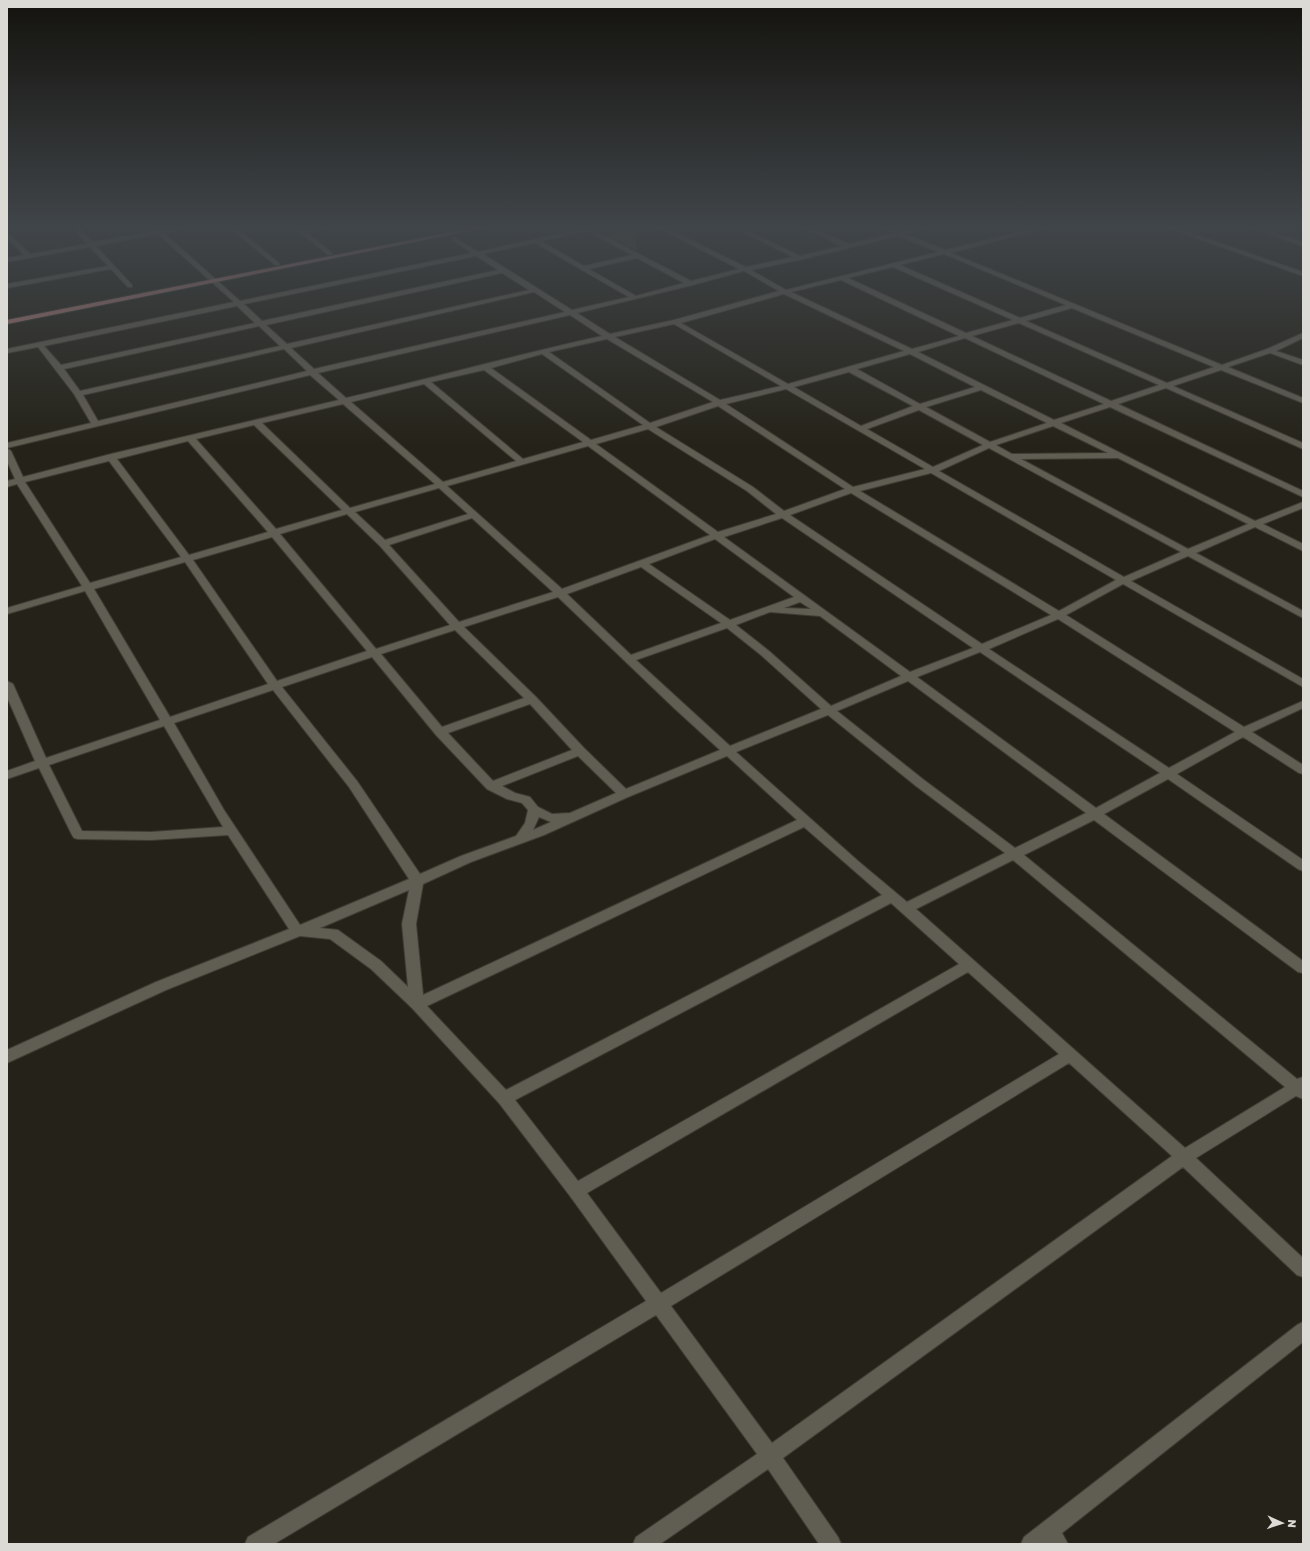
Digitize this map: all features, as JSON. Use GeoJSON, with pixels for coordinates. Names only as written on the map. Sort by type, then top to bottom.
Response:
{"type":"FeatureCollection","features":[{"type":"Feature","properties":{"kind":"main road"},"geometry":{"type":"LineString","coordinates":[[7,318],[100,300]]}},
{"type":"Feature","properties":{"kind":"main road"},"geometry":{"type":"LineString","coordinates":[[7,322],[110,300]]}},
{"type":"Feature","properties":{"kind":"street"},"geometry":{"type":"LineString","coordinates":[[235,300],[312,372],[441,485],[560,593],[629,659],[853,864],[906,908],[1184,1157],[1303,1269]]}},
{"type":"Feature","properties":{"kind":"street"},"geometry":{"type":"LineString","coordinates":[[7,351],[251,300]]}},
{"type":"Feature","properties":{"kind":"street"},"geometry":{"type":"LineString","coordinates":[[59,368],[368,300]]}},
{"type":"Feature","properties":{"kind":"street"},"geometry":{"type":"LineString","coordinates":[[78,394],[489,300]]}},
{"type":"Feature","properties":{"kind":"street"},"geometry":{"type":"LineString","coordinates":[[552,300],[719,403],[852,490],[1059,614],[1303,770]]}},
{"type":"Feature","properties":{"kind":"street"},"geometry":{"type":"LineString","coordinates":[[7,446],[312,372],[624,300]]}},
{"type":"Feature","properties":{"kind":"street"},"geometry":{"type":"LineString","coordinates":[[7,484],[111,457],[485,367],[543,351],[675,322],[754,300]]}},
{"type":"Feature","properties":{"kind":"street"},"geometry":{"type":"LineString","coordinates":[[803,300],[1054,422],[1303,548]]}},
{"type":"Feature","properties":{"kind":"street"},"geometry":{"type":"LineString","coordinates":[[890,300],[1303,494]]}},
{"type":"Feature","properties":{"kind":"street"},"geometry":{"type":"LineString","coordinates":[[976,300],[1303,446]]}},
{"type":"Feature","properties":{"kind":"street"},"geometry":{"type":"LineString","coordinates":[[1063,300],[1303,401]]}},
{"type":"Feature","properties":{"kind":"street"},"geometry":{"type":"LineString","coordinates":[[7,611],[349,511],[649,426],[719,403],[787,387],[1074,305]]}},
{"type":"Feature","properties":{"kind":"street"},"geometry":{"type":"LineString","coordinates":[[675,322],[1303,684]]}},
{"type":"Feature","properties":{"kind":"street"},"geometry":{"type":"LineString","coordinates":[[7,776],[373,653],[560,593],[716,536],[783,515],[852,490],[933,470],[991,444],[1054,422],[1111,405],[1222,368],[1270,351],[1303,335]]}},
{"type":"Feature","properties":{"kind":"street"},"geometry":{"type":"LineString","coordinates":[[39,344],[78,394],[96,425]]}},
{"type":"Feature","properties":{"kind":"street"},"geometry":{"type":"LineString","coordinates":[[543,351],[649,426],[750,489],[783,515],[1168,773],[1303,866]]}},
{"type":"Feature","properties":{"kind":"street"},"geometry":{"type":"LineString","coordinates":[[1270,351],[1303,363]]}},
{"type":"Feature","properties":{"kind":"street"},"geometry":{"type":"LineString","coordinates":[[485,367],[909,676],[1303,968]]}},
{"type":"Feature","properties":{"kind":"street"},"geometry":{"type":"LineString","coordinates":[[850,369],[918,407],[991,444],[1303,615]]}},
{"type":"Feature","properties":{"kind":"street"},"geometry":{"type":"LineString","coordinates":[[426,381],[522,462]]}},
{"type":"Feature","properties":{"kind":"street"},"geometry":{"type":"LineString","coordinates":[[861,429],[918,407],[982,387]]}},
{"type":"Feature","properties":{"kind":"street"},"geometry":{"type":"LineString","coordinates":[[256,422],[382,544],[457,626],[532,699],[580,751],[624,794]]}},
{"type":"Feature","properties":{"kind":"street"},"geometry":{"type":"LineString","coordinates":[[190,438],[274,533],[440,732],[491,786],[511,796],[526,800],[534,810],[550,818],[573,817]]}},
{"type":"Feature","properties":{"kind":"street"},"geometry":{"type":"LineString","coordinates":[[7,451],[20,481],[89,588],[231,831],[297,931]]}},
{"type":"Feature","properties":{"kind":"street"},"geometry":{"type":"LineString","coordinates":[[1012,456],[1121,456]]}},
{"type":"Feature","properties":{"kind":"street"},"geometry":{"type":"LineString","coordinates":[[111,457],[187,558],[275,686],[353,784],[417,880],[409,924],[417,1004]]}},
{"type":"Feature","properties":{"kind":"street"},"geometry":{"type":"LineString","coordinates":[[7,1057],[161,986],[356,908],[466,859],[520,840],[624,794],[730,752],[909,676],[982,648],[1059,614],[1124,580],[1303,505]]}},
{"type":"Feature","properties":{"kind":"street"},"geometry":{"type":"LineString","coordinates":[[382,544],[474,516]]}},
{"type":"Feature","properties":{"kind":"street"},"geometry":{"type":"LineString","coordinates":[[642,563],[729,624],[765,653],[829,710],[920,783],[1013,853],[1301,1088],[1184,1157],[770,1456],[643,1544]]}},
{"type":"Feature","properties":{"kind":"street"},"geometry":{"type":"LineString","coordinates":[[629,659],[801,598]]}},
{"type":"Feature","properties":{"kind":"street"},"geometry":{"type":"LineString","coordinates":[[768,610],[822,613]]}},
{"type":"Feature","properties":{"kind":"street"},"geometry":{"type":"LineString","coordinates":[[7,684],[42,764],[78,834],[151,836],[231,831]]}},
{"type":"Feature","properties":{"kind":"street"},"geometry":{"type":"LineString","coordinates":[[440,732],[532,699]]}},
{"type":"Feature","properties":{"kind":"street"},"geometry":{"type":"LineString","coordinates":[[906,908],[1013,853],[1095,814],[1243,732],[1303,704]]}},
{"type":"Feature","properties":{"kind":"street"},"geometry":{"type":"LineString","coordinates":[[491,786],[580,751]]}},
{"type":"Feature","properties":{"kind":"street"},"geometry":{"type":"LineString","coordinates":[[520,840],[530,823],[534,810]]}},
{"type":"Feature","properties":{"kind":"street"},"geometry":{"type":"LineString","coordinates":[[417,1004],[806,821]]}},
{"type":"Feature","properties":{"kind":"street"},"geometry":{"type":"LineString","coordinates":[[504,1098],[892,896]]}},
{"type":"Feature","properties":{"kind":"street"},"geometry":{"type":"LineString","coordinates":[[297,931],[333,934],[376,965],[417,1004],[504,1098],[576,1191],[770,1456],[831,1544]]}},
{"type":"Feature","properties":{"kind":"street"},"geometry":{"type":"LineString","coordinates":[[576,1191],[969,965]]}},
{"type":"Feature","properties":{"kind":"street"},"geometry":{"type":"LineString","coordinates":[[255,1544],[658,1305],[846,1191],[1007,1090],[1070,1055]]}},
{"type":"Feature","properties":{"kind":"street"},"geometry":{"type":"LineString","coordinates":[[1031,1544],[1053,1538],[1303,1331]]}}]}
